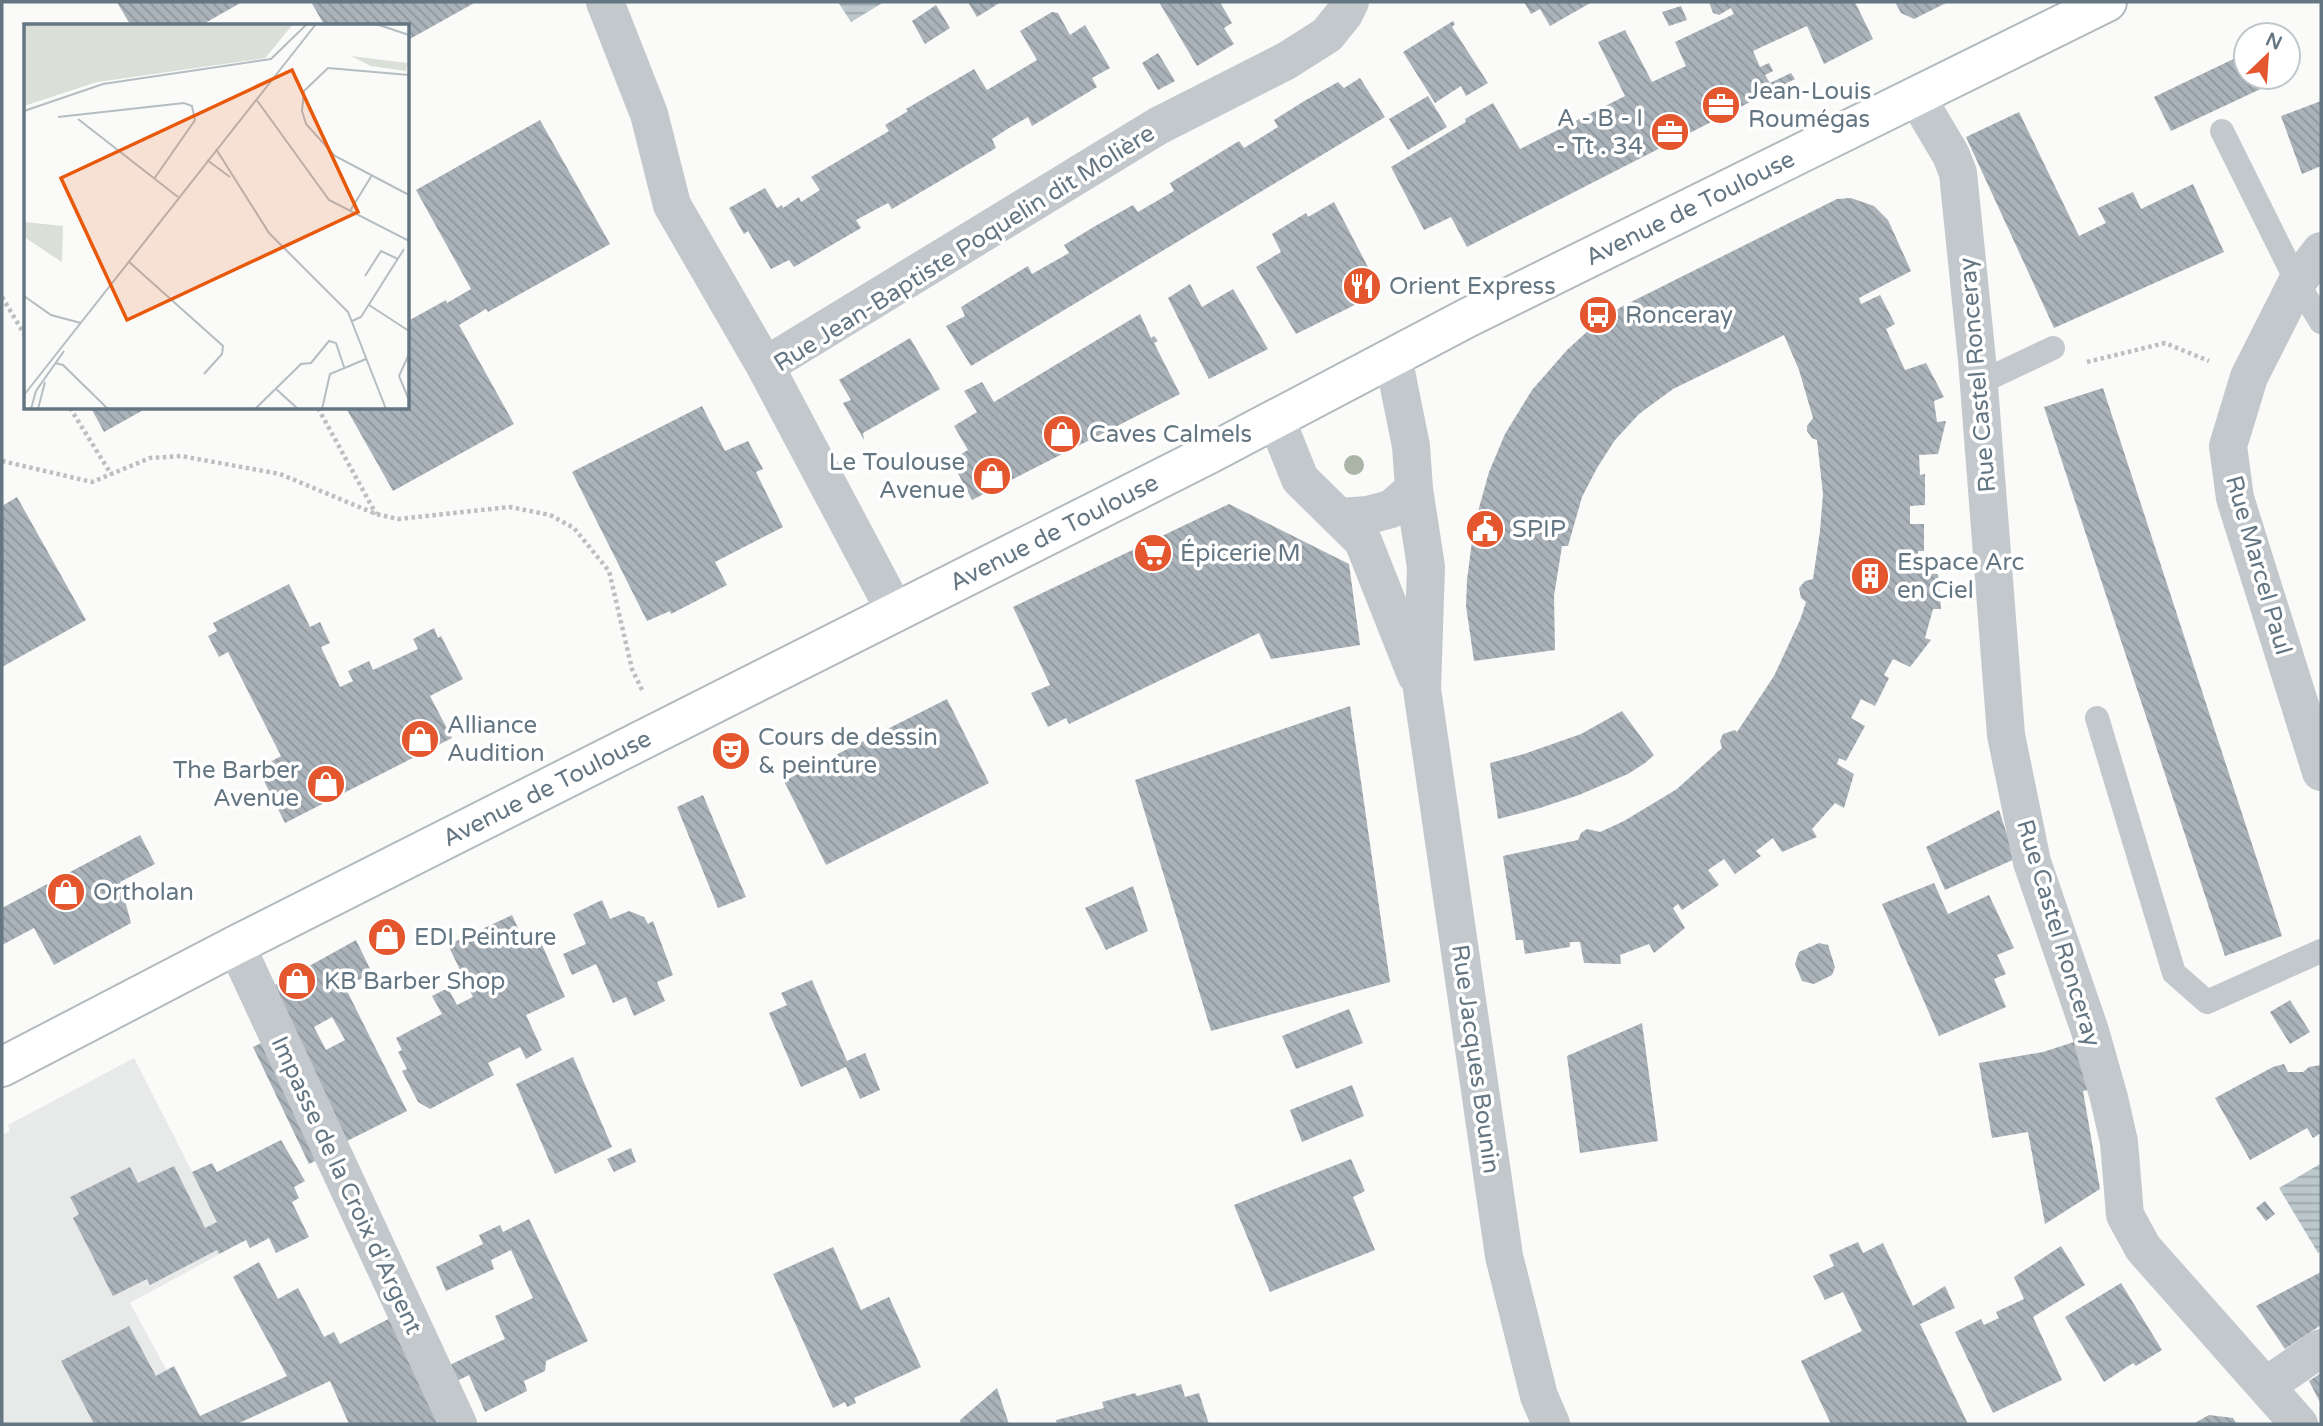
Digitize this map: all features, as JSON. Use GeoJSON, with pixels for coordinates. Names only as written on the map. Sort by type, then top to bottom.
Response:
{"type":"FeatureCollection","features":[{"type":"Feature","properties":{"kind":"main road","name":"Avenue de Toulouse"},"geometry":{"type":"LineString","coordinates":[[2,1067],[236,945],[1276,419],[1467,318],[2107,2]]}},
{"type":"Feature","properties":{"kind":"street"},"geometry":{"type":"LineString","coordinates":[[605,2],[649,114],[672,205],[765,366]]}},
{"type":"Feature","properties":{"kind":"street","name":"Rue Jean-Baptiste Poquelin dit Molière"},"geometry":{"type":"LineString","coordinates":[[895,611],[765,366],[1158,126],[1286,61],[1317,42],[1327,35],[1350,2]]}},
{"type":"Feature","properties":{"kind":"street","name":"Rue Castel Ronceray"},"geometry":{"type":"LineString","coordinates":[[1916,96],[1951,155],[1958,173],[1979,383],[2006,735],[2032,862],[2090,1031],[2109,1098],[2119,1142],[2125,1215],[2143,1248],[2299,1424]]}},
{"type":"Feature","properties":{"kind":"street","name":"Rue Marcel Paul"},"geometry":{"type":"LineString","coordinates":[[2321,251],[2297,282],[2249,377],[2228,446],[2235,498],[2321,772]]}},
{"type":"Feature","properties":{"kind":"street","name":"Rue Jacques Bounin"},"geometry":{"type":"LineString","coordinates":[[1393,357],[1411,446],[1414,489],[1426,567],[1422,690],[1504,1256],[1539,1396],[1551,1424]]}},
{"type":"Feature","properties":{"kind":"street","name":"Rue Jacques Bounin"},"geometry":{"type":"LineString","coordinates":[[1276,419],[1300,479],[1363,541],[1422,690]]}},
{"type":"Feature","properties":{"kind":"street"},"geometry":{"type":"LineString","coordinates":[[1339,516],[1391,509],[1414,489]]}},
{"type":"Feature","properties":{"kind":"street","name":"Impasse de la Croix d'Argent"},"geometry":{"type":"LineString","coordinates":[[236,945],[458,1424]]}},
{"type":"Feature","properties":{"kind":"street"},"geometry":{"type":"LineString","coordinates":[[2266,1386],[2321,1348]]}},
{"type":"Feature","properties":{"kind":"lane"},"geometry":{"type":"LineString","coordinates":[[2222,131],[2297,282],[2321,322]]}},
{"type":"Feature","properties":{"kind":"lane"},"geometry":{"type":"LineString","coordinates":[[1979,383],[2053,348]]}},
{"type":"Feature","properties":{"kind":"lane"},"geometry":{"type":"LineString","coordinates":[[2097,718],[2174,973],[2207,1002],[2321,951]]}},
{"type":"Feature","properties":{"kind":"path"},"geometry":{"type":"LineString","coordinates":[[2,297],[24,334]]}},
{"type":"Feature","properties":{"kind":"path"},"geometry":{"type":"LineString","coordinates":[[2053,348],[2068,366],[2165,343],[2249,377]]}},
{"type":"Feature","properties":{"kind":"path"},"geometry":{"type":"LineString","coordinates":[[71,410],[111,474]]}},
{"type":"Feature","properties":{"kind":"path"},"geometry":{"type":"LineString","coordinates":[[319,410],[376,514]]}},
{"type":"Feature","properties":{"kind":"path"},"geometry":{"type":"LineString","coordinates":[[2,461],[92,482],[150,458],[181,456],[280,474],[376,514],[398,519],[510,507],[550,515],[574,528],[609,571],[632,669],[662,730]]}},
{"type":"Feature","properties":{"kind":"shaded area"},"geometry":{"type":"Polygon","coordinates":[[[838,2],[884,2],[851,22],[838,2]]]}},
{"type":"Feature","properties":{"kind":"shaded area"},"geometry":{"type":"Polygon","coordinates":[[[134,1058],[231,1248],[130,1303],[196,1424],[2,1424],[2,1135],[10,1131],[8,1125],[134,1058]]]}},
{"type":"Feature","properties":{"kind":"shaded area"},"geometry":{"type":"Polygon","coordinates":[[[2320,1164],[2321,1251],[2318,1253],[2279,1188],[2320,1164]]]}},
{"type":"Feature","properties":{"kind":"building"},"geometry":{"type":"Polygon","coordinates":[[[117,2],[242,2],[204,24],[130,24],[117,2]]]}},
{"type":"Feature","properties":{"kind":"building"},"geometry":{"type":"Polygon","coordinates":[[[311,2],[476,2],[410,39],[410,24],[324,24],[311,2]]]}},
{"type":"Feature","properties":{"kind":"building"},"geometry":{"type":"Polygon","coordinates":[[[968,2],[1001,2],[977,17],[968,2]]]}},
{"type":"Feature","properties":{"kind":"building"},"geometry":{"type":"Polygon","coordinates":[[[1159,2],[1220,2],[1232,23],[1224,28],[1234,44],[1197,66],[1159,2]]]}},
{"type":"Feature","properties":{"kind":"building"},"geometry":{"type":"Polygon","coordinates":[[[1524,2],[1592,2],[1550,26],[1540,9],[1531,14],[1524,2]]]}},
{"type":"Feature","properties":{"kind":"building"},"geometry":{"type":"Polygon","coordinates":[[[1709,2],[1855,2],[1873,39],[1824,64],[1807,26],[1753,51],[1760,67],[1769,63],[1773,71],[1765,75],[1770,83],[1791,73],[1795,79],[1467,247],[1451,217],[1424,230],[1391,167],[1493,103],[1520,149],[1625,96],[1598,42],[1625,30],[1652,82],[1686,66],[1675,42],[1734,14],[1731,8],[1719,15],[1713,13],[1709,2]]]}},
{"type":"Feature","properties":{"kind":"building"},"geometry":{"type":"Polygon","coordinates":[[[1895,2],[1948,2],[1914,19],[1901,13],[1895,2]]]}},
{"type":"Feature","properties":{"kind":"building"},"geometry":{"type":"Polygon","coordinates":[[[936,5],[950,28],[925,44],[912,21],[936,5]]]}},
{"type":"Feature","properties":{"kind":"building"},"geometry":{"type":"Polygon","coordinates":[[[1681,6],[1687,20],[1669,26],[1662,12],[1681,6]]]}},
{"type":"Feature","properties":{"kind":"building"},"geometry":{"type":"Polygon","coordinates":[[[1052,12],[1058,13],[1070,35],[1085,25],[1110,68],[1092,78],[1097,87],[1032,126],[1028,117],[1009,128],[992,139],[996,148],[892,209],[888,203],[856,220],[861,228],[794,267],[789,260],[771,269],[748,231],[744,234],[729,208],[765,188],[777,208],[782,205],[783,208],[799,197],[801,202],[820,190],[811,177],[889,131],[885,125],[908,111],[906,109],[974,69],[987,90],[1037,60],[1020,31],[1052,12]]]}},
{"type":"Feature","properties":{"kind":"building"},"geometry":{"type":"Polygon","coordinates":[[[1453,21],[1455,24],[1452,27],[1488,83],[1466,96],[1461,86],[1435,103],[1403,52],[1453,21]]]}},
{"type":"Feature","properties":{"kind":"building"},"geometry":{"type":"Polygon","coordinates":[[[1158,53],[1175,81],[1158,90],[1142,63],[1158,53]]]}},
{"type":"Feature","properties":{"kind":"building"},"geometry":{"type":"Polygon","coordinates":[[[2232,60],[2232,91],[2256,91],[2171,131],[2154,97],[2232,60]]]}},
{"type":"Feature","properties":{"kind":"building"},"geometry":{"type":"Polygon","coordinates":[[[1360,78],[1385,117],[971,366],[946,326],[965,316],[961,307],[1028,266],[1032,274],[1069,253],[1064,245],[1133,205],[1138,212],[1174,191],[1170,183],[1239,141],[1244,148],[1278,127],[1274,120],[1306,100],[1338,82],[1344,88],[1360,78]]]}},
{"type":"Feature","properties":{"kind":"building"},"geometry":{"type":"Polygon","coordinates":[[[1428,96],[1447,127],[1408,150],[1389,119],[1428,96]]]}},
{"type":"Feature","properties":{"kind":"building"},"geometry":{"type":"Polygon","coordinates":[[[2321,101],[2321,166],[2302,174],[2281,116],[2321,101]]]}},
{"type":"Feature","properties":{"kind":"building"},"geometry":{"type":"Polygon","coordinates":[[[2019,112],[2079,236],[2106,223],[2098,208],[2133,192],[2141,209],[2193,184],[2224,252],[2054,328],[1966,137],[2019,112]]]}},
{"type":"Feature","properties":{"kind":"building"},"geometry":{"type":"Polygon","coordinates":[[[540,120],[610,244],[488,312],[486,309],[459,325],[514,424],[393,491],[347,410],[410,410],[410,320],[471,289],[416,190],[540,120]]]}},
{"type":"Feature","properties":{"kind":"building","name":"Espace Arc en Ciel"},"geometry":{"type":"Polygon","coordinates":[[[1851,198],[1874,206],[1888,220],[1911,271],[1859,298],[1861,304],[1880,295],[1895,324],[1886,329],[1905,370],[1926,363],[1944,397],[1934,401],[1937,422],[1946,421],[1938,454],[1919,455],[1920,475],[1925,474],[1925,505],[1910,506],[1910,524],[1924,524],[1924,551],[1918,551],[1918,573],[1938,574],[1941,609],[1933,609],[1925,638],[1931,640],[1910,667],[1893,659],[1884,675],[1889,678],[1875,706],[1861,699],[1851,718],[1865,726],[1846,761],[1839,758],[1837,764],[1854,774],[1844,808],[1835,803],[1812,829],[1817,837],[1782,852],[1773,838],[1756,851],[1761,856],[1735,874],[1724,859],[1708,870],[1719,885],[1682,910],[1678,904],[1673,908],[1685,928],[1654,953],[1649,944],[1620,955],[1621,964],[1584,963],[1580,942],[1570,942],[1570,947],[1525,954],[1523,940],[1516,940],[1503,856],[1578,840],[1581,833],[1587,829],[1600,832],[1624,821],[1677,789],[1722,748],[1720,741],[1723,734],[1735,730],[1737,732],[1774,676],[1800,620],[1806,602],[1801,598],[1799,588],[1805,581],[1813,579],[1823,494],[1817,440],[1807,431],[1813,418],[1799,370],[1784,335],[1673,389],[1639,414],[1615,440],[1582,497],[1568,546],[1562,546],[1554,596],[1555,650],[1474,661],[1466,606],[1474,526],[1489,472],[1505,434],[1532,390],[1567,350],[1590,329],[1621,307],[1837,199],[1851,198]]]}},
{"type":"Feature","properties":{"kind":"building"},"geometry":{"type":"Polygon","coordinates":[[[1334,202],[1381,292],[1296,334],[1256,267],[1281,252],[1272,234],[1306,213],[1308,217],[1334,202]]]}},
{"type":"Feature","properties":{"kind":"building"},"geometry":{"type":"Polygon","coordinates":[[[1190,284],[1202,307],[1233,289],[1268,349],[1209,379],[1168,298],[1190,284]]]}},
{"type":"Feature","properties":{"kind":"building"},"geometry":{"type":"Polygon","coordinates":[[[1140,314],[1151,338],[1154,336],[1158,341],[1154,343],[1180,394],[972,500],[951,460],[968,450],[954,426],[977,412],[964,391],[982,382],[994,402],[1140,314]]]}},
{"type":"Feature","properties":{"kind":"building"},"geometry":{"type":"Polygon","coordinates":[[[910,338],[940,389],[863,433],[864,440],[843,403],[851,400],[839,380],[910,338]]]}},
{"type":"Feature","properties":{"kind":"building"},"geometry":{"type":"Polygon","coordinates":[[[2103,388],[2282,936],[2225,956],[2044,407],[2103,388]]]}},
{"type":"Feature","properties":{"kind":"building"},"geometry":{"type":"Polygon","coordinates":[[[702,406],[725,451],[748,441],[763,469],[756,472],[783,527],[715,562],[727,585],[671,614],[670,611],[647,621],[572,472],[702,406]]]}},
{"type":"Feature","properties":{"kind":"building"},"geometry":{"type":"Polygon","coordinates":[[[92,410],[143,410],[104,432],[92,410]]]}},
{"type":"Feature","properties":{"kind":"building"},"geometry":{"type":"Polygon","coordinates":[[[17,497],[86,620],[2,667],[2,506],[17,497]]]}},
{"type":"Feature","properties":{"kind":"building"},"geometry":{"type":"Polygon","coordinates":[[[1229,504],[1349,564],[1360,645],[1271,659],[1259,633],[1069,724],[1066,718],[1048,727],[1031,693],[1050,685],[1013,607],[1229,504]]]}},
{"type":"Feature","properties":{"kind":"building"},"geometry":{"type":"Polygon","coordinates":[[[289,584],[310,627],[320,622],[330,643],[321,647],[340,687],[353,681],[348,671],[369,661],[373,670],[418,649],[413,639],[434,628],[438,638],[441,636],[463,679],[430,696],[452,738],[285,823],[258,769],[281,756],[228,652],[219,657],[208,636],[217,631],[213,623],[289,584]]]}},
{"type":"Feature","properties":{"kind":"building"},"geometry":{"type":"Polygon","coordinates":[[[947,699],[989,783],[826,865],[784,781],[947,699]]]}},
{"type":"Feature","properties":{"kind":"building"},"geometry":{"type":"Polygon","coordinates":[[[1350,706],[1390,982],[1211,1031],[1135,780],[1350,706]]]}},
{"type":"Feature","properties":{"kind":"building"},"geometry":{"type":"Polygon","coordinates":[[[1622,711],[1654,755],[1645,763],[1628,774],[1579,795],[1498,819],[1490,763],[1581,734],[1622,711]]]}},
{"type":"Feature","properties":{"kind":"building"},"geometry":{"type":"Polygon","coordinates":[[[703,795],[746,897],[718,908],[677,807],[703,795]]]}},
{"type":"Feature","properties":{"kind":"building"},"geometry":{"type":"Polygon","coordinates":[[[1999,810],[2015,859],[1945,890],[1926,847],[1999,810]]]}},
{"type":"Feature","properties":{"kind":"building"},"geometry":{"type":"Polygon","coordinates":[[[140,835],[155,864],[120,882],[131,923],[54,965],[34,928],[2,945],[2,908],[140,835]]]}},
{"type":"Feature","properties":{"kind":"building"},"geometry":{"type":"Polygon","coordinates":[[[1934,883],[1948,914],[1989,895],[2014,948],[1997,955],[2006,974],[1994,979],[2006,1007],[1939,1036],[1882,904],[1934,883]]]}},
{"type":"Feature","properties":{"kind":"building"},"geometry":{"type":"Polygon","coordinates":[[[1133,886],[1148,931],[1106,950],[1085,908],[1133,886]]]}},
{"type":"Feature","properties":{"kind":"building"},"geometry":{"type":"Polygon","coordinates":[[[602,900],[610,919],[629,911],[644,917],[648,924],[653,921],[673,975],[657,982],[665,1001],[634,1016],[626,997],[613,1003],[596,964],[572,975],[563,954],[586,944],[573,914],[602,900]]]}},
{"type":"Feature","properties":{"kind":"building"},"geometry":{"type":"Polygon","coordinates":[[[512,915],[525,943],[539,938],[565,997],[526,1015],[542,1050],[526,1059],[520,1047],[488,1063],[494,1075],[430,1109],[418,1102],[402,1071],[407,1069],[398,1052],[402,1050],[396,1038],[442,1014],[432,996],[448,988],[457,1005],[473,997],[448,945],[512,915]]]}},
{"type":"Feature","properties":{"kind":"building"},"geometry":{"type":"Polygon","coordinates":[[[356,940],[372,973],[345,987],[407,1111],[347,1141],[266,990],[356,940]],[[332,1017],[314,1027],[326,1050],[345,1040],[332,1017]]]}},
{"type":"Feature","properties":{"kind":"building"},"geometry":{"type":"Polygon","coordinates":[[[1819,943],[1828,945],[1835,967],[1832,975],[1814,984],[1802,981],[1795,964],[1799,952],[1819,943]]]}},
{"type":"Feature","properties":{"kind":"building"},"geometry":{"type":"Polygon","coordinates":[[[812,980],[847,1061],[865,1053],[880,1090],[860,1099],[846,1067],[801,1087],[769,1013],[787,1005],[781,993],[812,980]]]}},
{"type":"Feature","properties":{"kind":"building"},"geometry":{"type":"Polygon","coordinates":[[[2290,1000],[2310,1032],[2290,1044],[2270,1012],[2290,1000]]]}},
{"type":"Feature","properties":{"kind":"building"},"geometry":{"type":"Polygon","coordinates":[[[1349,1009],[1363,1043],[1296,1069],[1282,1036],[1349,1009]]]}},
{"type":"Feature","properties":{"kind":"building"},"geometry":{"type":"Polygon","coordinates":[[[1642,1023],[1658,1141],[1580,1153],[1567,1056],[1642,1023]]]}},
{"type":"Feature","properties":{"kind":"building"},"geometry":{"type":"Polygon","coordinates":[[[268,1040],[323,1157],[309,1164],[253,1047],[268,1040]]]}},
{"type":"Feature","properties":{"kind":"building"},"geometry":{"type":"Polygon","coordinates":[[[2077,1041],[2088,1090],[2083,1091],[2100,1189],[2045,1224],[2028,1132],[1992,1138],[1979,1063],[2043,1052],[2077,1041]]]}},
{"type":"Feature","properties":{"kind":"building"},"geometry":{"type":"Polygon","coordinates":[[[573,1057],[612,1147],[555,1174],[516,1084],[573,1057]]]}},
{"type":"Feature","properties":{"kind":"building"},"geometry":{"type":"Polygon","coordinates":[[[2284,1064],[2288,1072],[2303,1072],[2309,1067],[2321,1065],[2321,1133],[2313,1138],[2307,1128],[2250,1160],[2215,1098],[2273,1067],[2284,1064]]]}},
{"type":"Feature","properties":{"kind":"building"},"geometry":{"type":"Polygon","coordinates":[[[1352,1085],[1364,1116],[1302,1142],[1290,1110],[1352,1085]]]}},
{"type":"Feature","properties":{"kind":"building"},"geometry":{"type":"Polygon","coordinates":[[[281,1140],[305,1181],[294,1187],[299,1198],[292,1202],[309,1237],[276,1253],[269,1238],[250,1248],[246,1240],[219,1254],[217,1250],[150,1285],[147,1279],[113,1296],[73,1218],[79,1214],[70,1197],[130,1167],[138,1183],[174,1166],[205,1228],[217,1222],[192,1172],[212,1163],[217,1172],[281,1140]]]}},
{"type":"Feature","properties":{"kind":"building"},"geometry":{"type":"Polygon","coordinates":[[[631,1148],[636,1162],[614,1172],[607,1159],[631,1148]]]}},
{"type":"Feature","properties":{"kind":"building"},"geometry":{"type":"Polygon","coordinates":[[[1351,1159],[1365,1191],[1353,1197],[1375,1250],[1270,1292],[1234,1205],[1351,1159]]]}},
{"type":"Feature","properties":{"kind":"building"},"geometry":{"type":"Polygon","coordinates":[[[2265,1201],[2275,1214],[2266,1221],[2256,1208],[2265,1201]]]}},
{"type":"Feature","properties":{"kind":"building"},"geometry":{"type":"Polygon","coordinates":[[[529,1219],[588,1341],[546,1361],[545,1371],[524,1381],[527,1391],[485,1412],[469,1375],[451,1384],[443,1368],[505,1339],[495,1316],[533,1298],[511,1250],[491,1260],[494,1269],[446,1291],[436,1267],[483,1244],[479,1235],[500,1225],[503,1232],[529,1219]]]}},
{"type":"Feature","properties":{"kind":"building"},"geometry":{"type":"Polygon","coordinates":[[[1858,1242],[1863,1253],[1883,1243],[1913,1306],[1945,1286],[1955,1308],[1920,1324],[1968,1424],[1831,1424],[1801,1361],[1862,1331],[1843,1292],[1825,1300],[1813,1276],[1834,1266],[1829,1255],[1858,1242]]]}},
{"type":"Feature","properties":{"kind":"building"},"geometry":{"type":"Polygon","coordinates":[[[2061,1246],[2085,1285],[2033,1317],[2062,1380],[1993,1413],[1955,1332],[1981,1319],[1984,1325],[1999,1318],[1996,1312],[2024,1299],[2014,1277],[2061,1246]]]}},
{"type":"Feature","properties":{"kind":"building"},"geometry":{"type":"Polygon","coordinates":[[[833,1247],[861,1310],[889,1297],[921,1367],[854,1398],[856,1403],[847,1407],[845,1402],[833,1408],[773,1274],[833,1247]]]}},
{"type":"Feature","properties":{"kind":"building"},"geometry":{"type":"Polygon","coordinates":[[[259,1262],[278,1299],[298,1288],[324,1337],[334,1332],[340,1344],[396,1315],[440,1424],[349,1424],[330,1381],[237,1424],[94,1424],[61,1361],[129,1326],[156,1376],[174,1366],[200,1416],[287,1376],[233,1277],[259,1262]]]}},
{"type":"Feature","properties":{"kind":"building"},"geometry":{"type":"Polygon","coordinates":[[[2321,1272],[2321,1325],[2285,1349],[2256,1306],[2321,1272]]]}},
{"type":"Feature","properties":{"kind":"building"},"geometry":{"type":"Polygon","coordinates":[[[2121,1283],[2162,1350],[2136,1366],[2133,1363],[2104,1382],[2065,1317],[2121,1283]]]}},
{"type":"Feature","properties":{"kind":"building"},"geometry":{"type":"Polygon","coordinates":[[[2321,1373],[2321,1404],[2309,1381],[2321,1373]]]}},
{"type":"Feature","properties":{"kind":"building"},"geometry":{"type":"Polygon","coordinates":[[[1181,1384],[1185,1397],[1199,1393],[1209,1424],[1057,1424],[1056,1420],[1104,1408],[1102,1402],[1181,1384]]]}},
{"type":"Feature","properties":{"kind":"building"},"geometry":{"type":"Polygon","coordinates":[[[997,1388],[1009,1424],[961,1424],[960,1420],[997,1388]]]}},
{"type":"Feature","properties":{"kind":"building"},"geometry":{"type":"Polygon","coordinates":[[[2209,1415],[2233,1418],[2237,1424],[2193,1424],[2209,1415]]]}},
{"type":"Feature","properties":{"kind":"place","name":"Jean-Louis Roumégas"},"geometry":{"type":"Point","coordinates":[1721,105]}},
{"type":"Feature","properties":{"kind":"place","name":"A - B - I - Tt . 34"},"geometry":{"type":"Point","coordinates":[1670,132]}},
{"type":"Feature","properties":{"kind":"place","name":"Orient Express"},"geometry":{"type":"Point","coordinates":[1362,286]}},
{"type":"Feature","properties":{"kind":"place","name":"Ronceray"},"geometry":{"type":"Point","coordinates":[1598,315]}},
{"type":"Feature","properties":{"kind":"place","name":"Caves Calmels"},"geometry":{"type":"Point","coordinates":[1062,434]}},
{"type":"Feature","properties":{"kind":"place","name":"Le Toulouse Avenue"},"geometry":{"type":"Point","coordinates":[992,476]}},
{"type":"Feature","properties":{"kind":"place","name":"SPIP"},"geometry":{"type":"Point","coordinates":[1485,529]}},
{"type":"Feature","properties":{"kind":"place","name":"Épicerie M"},"geometry":{"type":"Point","coordinates":[1153,553]}},
{"type":"Feature","properties":{"kind":"place","name":"Espace Arc en Ciel"},"geometry":{"type":"Point","coordinates":[1870,576]}},
{"type":"Feature","properties":{"kind":"place","name":"Alliance Audition"},"geometry":{"type":"Point","coordinates":[420,739]}},
{"type":"Feature","properties":{"kind":"place","name":"Cours de dessin & peinture"},"geometry":{"type":"Point","coordinates":[731,751]}},
{"type":"Feature","properties":{"kind":"place","name":"The Barber Avenue"},"geometry":{"type":"Point","coordinates":[326,784]}},
{"type":"Feature","properties":{"kind":"place","name":"Ortholan"},"geometry":{"type":"Point","coordinates":[66,892]}},
{"type":"Feature","properties":{"kind":"place","name":"EDI Peinture"},"geometry":{"type":"Point","coordinates":[387,937]}},
{"type":"Feature","properties":{"kind":"place","name":"KB Barber Shop"},"geometry":{"type":"Point","coordinates":[297,981]}}]}
